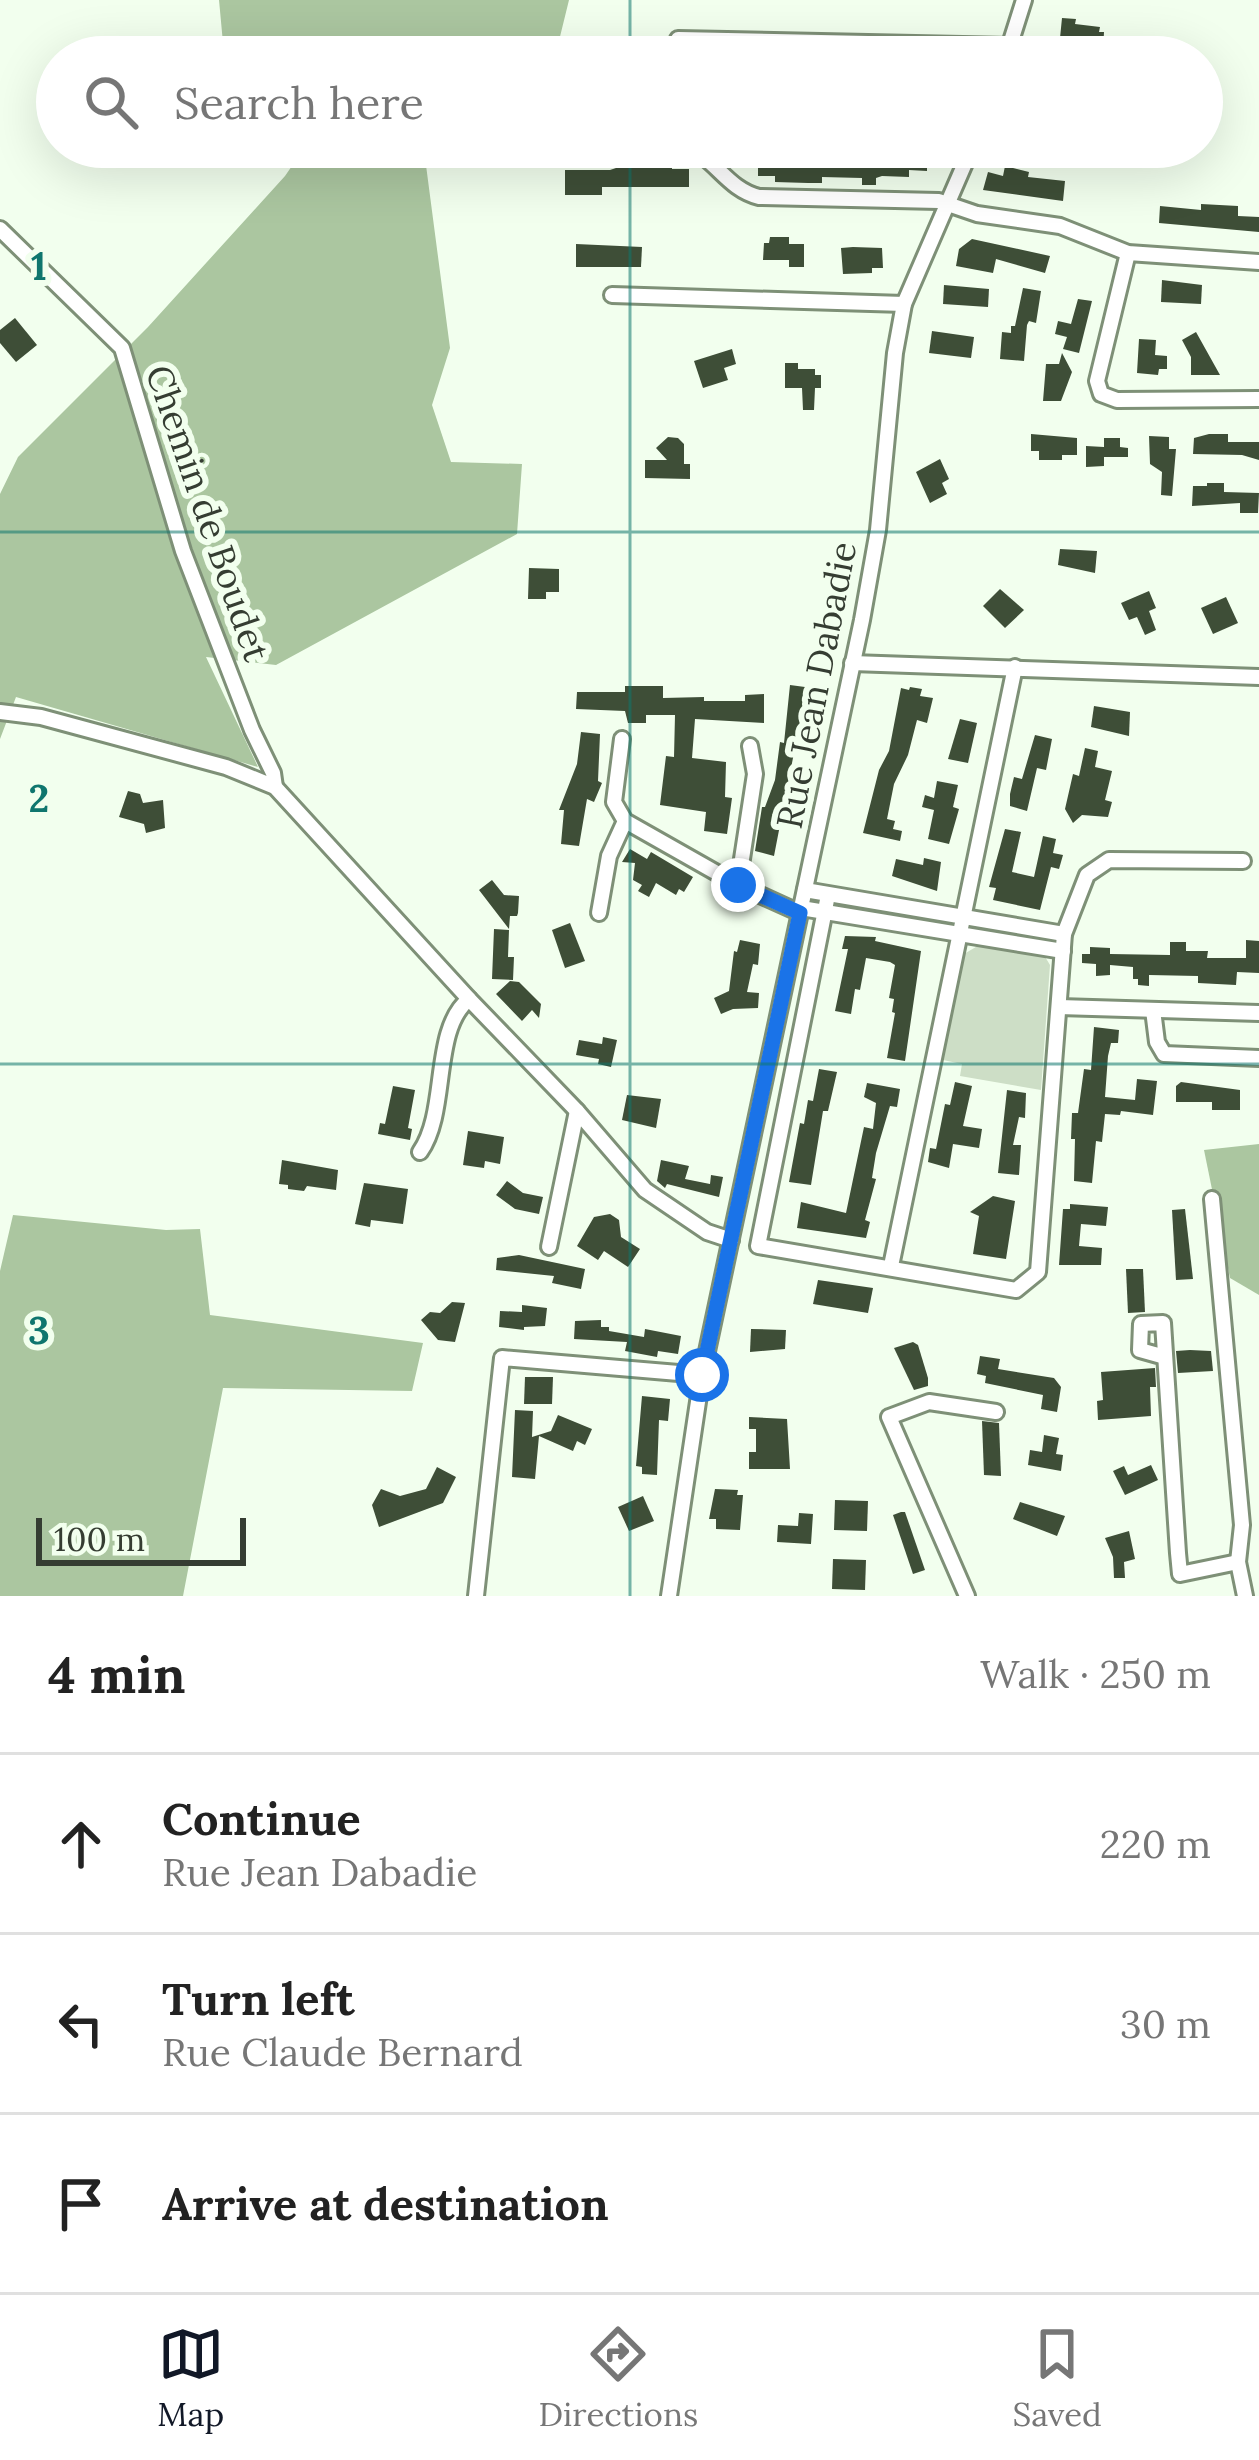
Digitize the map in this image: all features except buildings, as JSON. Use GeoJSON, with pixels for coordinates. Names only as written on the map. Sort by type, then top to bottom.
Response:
{"type":"FeatureCollection","features":[{"type":"Feature","properties":{"kind":"street"},"geometry":{"type":"LineString","coordinates":[[1013,36],[1024,0]]}},
{"type":"Feature","properties":{"kind":"street"},"geometry":{"type":"LineString","coordinates":[[716,168],[737,189],[759,196],[886,197],[947,203],[976,214],[1060,226],[1128,253],[1259,262]]}},
{"type":"Feature","properties":{"kind":"street","name":"Rue Jean Dabadie"},"geometry":{"type":"LineString","coordinates":[[669,1596],[702,1375],[878,530],[904,304],[963,168]]}},
{"type":"Feature","properties":{"kind":"street","name":"Chemin de Boudet"},"geometry":{"type":"LineString","coordinates":[[0,229],[122,349],[183,551],[275,787]]}},
{"type":"Feature","properties":{"kind":"street"},"geometry":{"type":"LineString","coordinates":[[1128,253],[1097,381],[1101,394],[1117,400],[1259,399]]}},
{"type":"Feature","properties":{"kind":"street"},"geometry":{"type":"LineString","coordinates":[[613,295],[904,304]]}},
{"type":"Feature","properties":{"kind":"street"},"geometry":{"type":"LineString","coordinates":[[852,663],[1259,676]]}},
{"type":"Feature","properties":{"kind":"street"},"geometry":{"type":"LineString","coordinates":[[891,1266],[1015,667]]}},
{"type":"Feature","properties":{"kind":"street"},"geometry":{"type":"LineString","coordinates":[[0,712],[41,717],[203,760],[275,787],[578,1111],[645,1190],[707,1232],[731,1240]]}},
{"type":"Feature","properties":{"kind":"street"},"geometry":{"type":"LineString","coordinates":[[622,739],[614,802],[625,821],[738,885],[800,911],[1064,934]]}},
{"type":"Feature","properties":{"kind":"street"},"geometry":{"type":"LineString","coordinates":[[738,885],[755,774],[750,746]]}},
{"type":"Feature","properties":{"kind":"street"},"geometry":{"type":"LineString","coordinates":[[599,913],[609,856],[625,821]]}},
{"type":"Feature","properties":{"kind":"street"},"geometry":{"type":"LineString","coordinates":[[828,896],[758,1246],[1016,1290],[1038,1272],[1064,934],[1088,875],[1109,860],[1243,861]]}},
{"type":"Feature","properties":{"kind":"street"},"geometry":{"type":"LineString","coordinates":[[805,890],[1063,951]]}},
{"type":"Feature","properties":{"kind":"street"},"geometry":{"type":"LineString","coordinates":[[420,1152],[432,1128],[453,1017],[469,999]]}},
{"type":"Feature","properties":{"kind":"street"},"geometry":{"type":"LineString","coordinates":[[1059,1007],[1259,1013]]}},
{"type":"Feature","properties":{"kind":"street"},"geometry":{"type":"LineString","coordinates":[[1153,1010],[1157,1042],[1164,1054],[1259,1058]]}},
{"type":"Feature","properties":{"kind":"street"},"geometry":{"type":"LineString","coordinates":[[549,1247],[578,1111]]}},
{"type":"Feature","properties":{"kind":"street"},"geometry":{"type":"LineString","coordinates":[[1212,1199],[1242,1525],[1238,1562],[1245,1596]]}},
{"type":"Feature","properties":{"kind":"street"},"geometry":{"type":"LineString","coordinates":[[1166,1357],[1180,1574],[1238,1562]]}},
{"type":"Feature","properties":{"kind":"street"},"geometry":{"type":"LineString","coordinates":[[476,1596],[502,1358],[702,1375]]}},
{"type":"Feature","properties":{"kind":"street"},"geometry":{"type":"LineString","coordinates":[[967,1596],[890,1418],[929,1402],[996,1412]]}},
{"type":"Feature","properties":{"kind":"green space"},"geometry":{"type":"Polygon","coordinates":[[[219,0],[569,0],[560,36],[222,36],[219,0]]]}},
{"type":"Feature","properties":{"kind":"green space"},"geometry":{"type":"Polygon","coordinates":[[[291,168],[426,168],[450,348],[432,405],[451,462],[522,464],[517,534],[276,665],[206,657],[258,767],[16,697],[0,739],[0,494],[18,457],[148,327],[291,168]]]}},
{"type":"Feature","properties":{"kind":"green space"},"geometry":{"type":"Polygon","coordinates":[[[981,944],[1044,955],[1050,965],[1041,1090],[960,1076],[962,1064],[943,1060],[964,954],[981,944]]]}},
{"type":"Feature","properties":{"kind":"green space"},"geometry":{"type":"Polygon","coordinates":[[[1259,1144],[1259,1295],[1230,1278],[1204,1150],[1259,1144]]]}},
{"type":"Feature","properties":{"kind":"green space"},"geometry":{"type":"Polygon","coordinates":[[[13,1215],[200,1229],[210,1315],[423,1343],[412,1391],[223,1388],[183,1596],[0,1596],[0,1271],[13,1215]]]}},
{"type":"Feature","properties":{"kind":"route"},"geometry":{"type":"LineString","coordinates":[[702,1375],[800,913],[738,885]]}}]}
